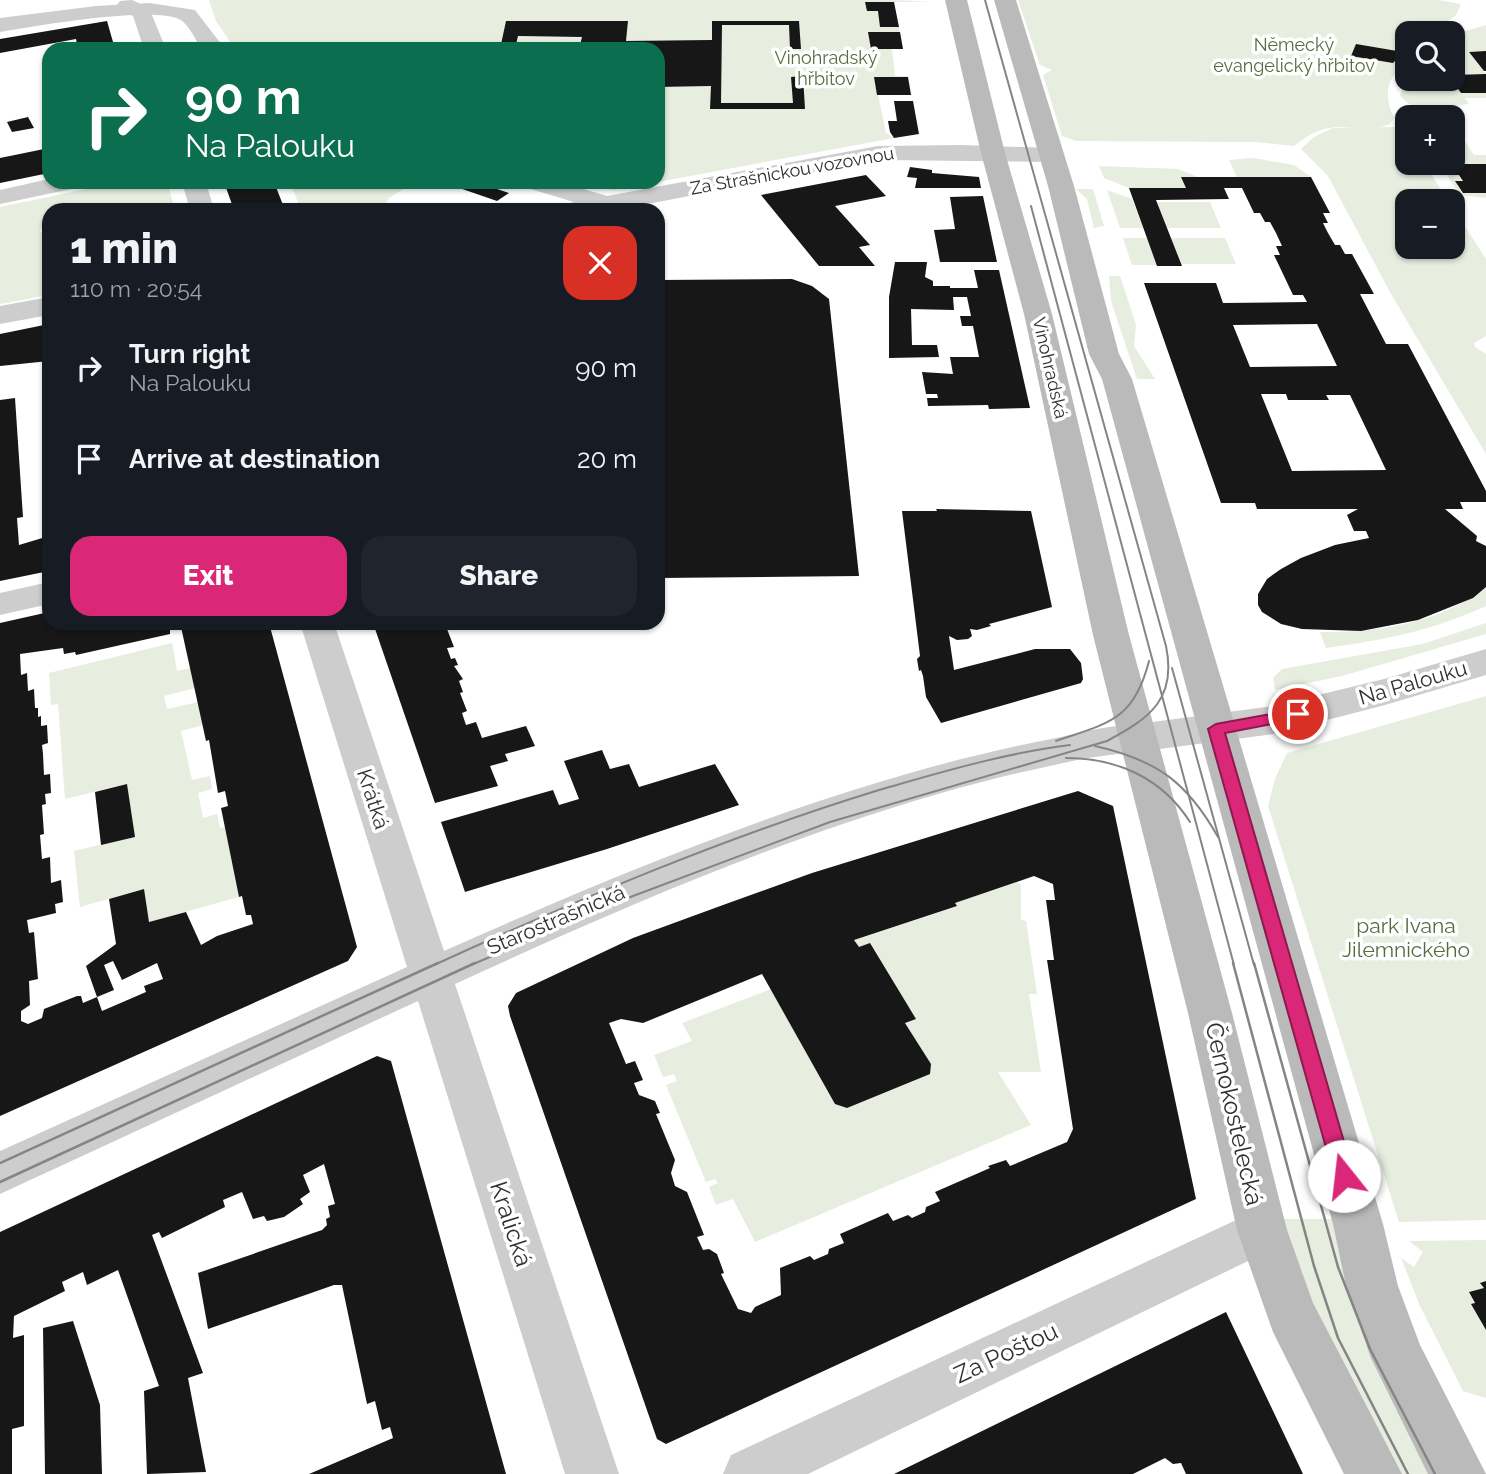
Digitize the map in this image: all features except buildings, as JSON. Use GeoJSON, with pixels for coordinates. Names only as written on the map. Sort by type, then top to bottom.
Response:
{"type":"FeatureCollection","features":[{"type":"Feature","properties":{"kind":"main road","name":"Vinohradská"},"geometry":{"type":"LineString","coordinates":[[956,0],[993,153],[1038,314],[1137,738]]}},
{"type":"Feature","properties":{"kind":"main road"},"geometry":{"type":"LineString","coordinates":[[1005,0],[1052,155],[1104,354],[1118,379],[1358,1224],[1372,1286],[1394,1346],[1458,1474]]}},
{"type":"Feature","properties":{"kind":"main road","name":"Černokostelecká"},"geometry":{"type":"LineString","coordinates":[[1137,738],[1169,855],[1262,1230],[1291,1314],[1374,1474]]}},
{"type":"Feature","properties":{"kind":"street"},"geometry":{"type":"LineString","coordinates":[[127,5],[142,12],[153,42]]}},
{"type":"Feature","properties":{"kind":"street"},"geometry":{"type":"LineString","coordinates":[[0,26],[127,5],[160,6],[189,16],[209,42]]}},
{"type":"Feature","properties":{"kind":"street","name":"Za Strašnickou vozovnou"},"geometry":{"type":"LineString","coordinates":[[611,203],[878,153],[1052,155]]}},
{"type":"Feature","properties":{"kind":"street"},"geometry":{"type":"LineString","coordinates":[[0,197],[42,188]]}},
{"type":"Feature","properties":{"kind":"street"},"geometry":{"type":"LineString","coordinates":[[556,189],[603,203]]}},
{"type":"Feature","properties":{"kind":"street"},"geometry":{"type":"LineString","coordinates":[[0,315],[42,307]]}},
{"type":"Feature","properties":{"kind":"street"},"geometry":{"type":"LineString","coordinates":[[0,604],[42,595]]}},
{"type":"Feature","properties":{"kind":"street","name":"Krátká"},"geometry":{"type":"LineString","coordinates":[[319,630],[430,975]]}},
{"type":"Feature","properties":{"kind":"street","name":"Na Palouku"},"geometry":{"type":"LineString","coordinates":[[1137,738],[1216,729],[1312,711],[1486,662]]}},
{"type":"Feature","properties":{"kind":"street","name":"Starostrašnická"},"geometry":{"type":"LineString","coordinates":[[0,1172],[430,975],[634,887],[826,815],[1011,762],[1137,738]]}},
{"type":"Feature","properties":{"kind":"street","name":"Kralická"},"geometry":{"type":"LineString","coordinates":[[430,975],[592,1474]]}},
{"type":"Feature","properties":{"kind":"street","name":"Za Poštou"},"geometry":{"type":"LineString","coordinates":[[750,1474],[1262,1230]]}},
{"type":"Feature","properties":{"kind":"green space","name":"Vinohradský hřbitov"},"geometry":{"type":"Polygon","coordinates":[[[209,0],[931,2],[894,2],[903,49],[892,49],[895,76],[908,76],[912,95],[878,95],[886,133],[894,138],[665,181],[665,87],[711,86],[712,41],[626,41],[628,21],[506,21],[502,42],[230,42],[216,21],[209,0]],[[874,77],[878,95],[911,94],[908,77],[874,77]]]}},
{"type":"Feature","properties":{"kind":"green space","name":"Německý evangelický hřbitov"},"geometry":{"type":"Polygon","coordinates":[[[1018,0],[1438,0],[1461,4],[1456,15],[1448,21],[1395,21],[1395,73],[1388,93],[1394,118],[1390,124],[1376,128],[1333,127],[1309,136],[1294,146],[1255,142],[1076,141],[1062,136],[1043,75],[1052,70],[1040,65],[1018,0]]]}},
{"type":"Feature","properties":{"kind":"green space"},"geometry":{"type":"Polygon","coordinates":[[[1486,25],[1486,51],[1469,52],[1486,74],[1465,75],[1465,31],[1486,25]]]}},
{"type":"Feature","properties":{"kind":"green space"},"geometry":{"type":"Polygon","coordinates":[[[518,36],[582,37],[580,42],[517,42],[518,36]]]}},
{"type":"Feature","properties":{"kind":"green space"},"geometry":{"type":"Polygon","coordinates":[[[1402,91],[1460,91],[1486,93],[1486,98],[1465,98],[1469,104],[1462,105],[1412,105],[1400,95],[1402,91]]]}},
{"type":"Feature","properties":{"kind":"green space"},"geometry":{"type":"Polygon","coordinates":[[[1394,127],[1395,175],[1432,175],[1440,189],[1395,189],[1395,259],[1465,259],[1465,227],[1486,259],[1486,336],[1474,343],[1475,347],[1486,354],[1486,454],[1391,294],[1328,176],[1301,149],[1314,137],[1333,128],[1394,127]]]}},
{"type":"Feature","properties":{"kind":"green space"},"geometry":{"type":"Polygon","coordinates":[[[1465,141],[1474,155],[1486,155],[1486,164],[1465,164],[1465,141]]]}},
{"type":"Feature","properties":{"kind":"green space"},"geometry":{"type":"Polygon","coordinates":[[[1253,158],[1294,165],[1311,177],[1237,177],[1229,160],[1253,158]]]}},
{"type":"Feature","properties":{"kind":"green space"},"geometry":{"type":"Polygon","coordinates":[[[1099,166],[1178,169],[1198,177],[1186,188],[1129,188],[1104,178],[1099,166]]]}},
{"type":"Feature","properties":{"kind":"green space"},"geometry":{"type":"Polygon","coordinates":[[[1447,175],[1459,175],[1463,181],[1455,181],[1460,189],[1456,189],[1447,175]]]}},
{"type":"Feature","properties":{"kind":"green space"},"geometry":{"type":"Polygon","coordinates":[[[86,189],[169,189],[173,203],[42,203],[42,228],[39,231],[42,232],[42,296],[0,304],[0,207],[86,189]]]}},
{"type":"Feature","properties":{"kind":"green space"},"geometry":{"type":"Polygon","coordinates":[[[293,189],[403,189],[386,203],[298,203],[293,189]]]}},
{"type":"Feature","properties":{"kind":"green space"},"geometry":{"type":"Polygon","coordinates":[[[1076,189],[1093,189],[1104,226],[1094,228],[1087,199],[1076,189]]]}},
{"type":"Feature","properties":{"kind":"green space"},"geometry":{"type":"Polygon","coordinates":[[[1107,190],[1132,199],[1143,228],[1120,228],[1107,190]]]}},
{"type":"Feature","properties":{"kind":"green space"},"geometry":{"type":"Polygon","coordinates":[[[1465,193],[1486,193],[1486,198],[1465,196],[1465,193]]]}},
{"type":"Feature","properties":{"kind":"green space"},"geometry":{"type":"Polygon","coordinates":[[[1157,202],[1210,202],[1221,228],[1167,228],[1157,202]]]}},
{"type":"Feature","properties":{"kind":"green space"},"geometry":{"type":"Polygon","coordinates":[[[1123,238],[1147,238],[1157,265],[1132,265],[1123,238]]]}},
{"type":"Feature","properties":{"kind":"green space"},"geometry":{"type":"Polygon","coordinates":[[[1171,238],[1225,238],[1236,264],[1181,264],[1171,238]]]}},
{"type":"Feature","properties":{"kind":"green space"},"geometry":{"type":"Polygon","coordinates":[[[1109,276],[1120,276],[1136,325],[1134,346],[1155,379],[1137,379],[1111,301],[1109,276]]]}},
{"type":"Feature","properties":{"kind":"green space"},"geometry":{"type":"Polygon","coordinates":[[[1486,587],[1486,606],[1408,633],[1326,648],[1320,632],[1385,628],[1407,623],[1449,609],[1486,587]]]}},
{"type":"Feature","properties":{"kind":"green space"},"geometry":{"type":"Polygon","coordinates":[[[1486,623],[1486,634],[1342,676],[1275,690],[1273,678],[1282,669],[1423,644],[1486,623]]]}},
{"type":"Feature","properties":{"kind":"green space"},"geometry":{"type":"Polygon","coordinates":[[[172,643],[177,671],[190,668],[195,688],[164,696],[167,709],[198,702],[203,725],[181,731],[192,780],[210,776],[212,789],[198,793],[203,818],[217,814],[220,828],[225,827],[239,897],[149,922],[143,889],[80,907],[74,851],[134,837],[127,784],[65,799],[58,704],[51,705],[49,673],[172,643]]]}},
{"type":"Feature","properties":{"kind":"green space","name":"park Ivana Jilemnického"},"geometry":{"type":"Polygon","coordinates":[[[1486,696],[1486,1220],[1399,1222],[1268,806],[1275,779],[1287,753],[1486,696]]]}},
{"type":"Feature","properties":{"kind":"green space"},"geometry":{"type":"Polygon","coordinates":[[[1017,882],[1021,885],[1021,920],[1026,921],[1037,994],[1029,994],[1041,1072],[998,1072],[1031,1125],[755,1242],[733,1199],[716,1205],[709,1187],[718,1183],[715,1179],[706,1182],[666,1085],[677,1081],[674,1074],[663,1077],[654,1055],[692,1041],[682,1023],[771,989],[929,1074],[931,1064],[854,940],[956,907],[955,903],[1017,882]]]}},
{"type":"Feature","properties":{"kind":"green space"},"geometry":{"type":"Polygon","coordinates":[[[1279,1219],[1336,1219],[1443,1474],[1390,1474],[1344,1384],[1279,1219]]]}},
{"type":"Feature","properties":{"kind":"green space"},"geometry":{"type":"Polygon","coordinates":[[[1486,1240],[1486,1281],[1481,1283],[1484,1288],[1469,1292],[1486,1330],[1486,1398],[1463,1391],[1420,1306],[1401,1258],[1414,1267],[1423,1252],[1409,1241],[1486,1240]]]}},
{"type":"Feature","properties":{"kind":"tram line"},"geometry":{"type":"LineString","coordinates":[[985,0],[1166,646],[1167,680],[1162,696]]}},
{"type":"Feature","properties":{"kind":"tram line"},"geometry":{"type":"LineString","coordinates":[[1031,206],[1162,696]]}},
{"type":"Feature","properties":{"kind":"tram line"},"geometry":{"type":"LineString","coordinates":[[1056,741],[1091,729],[1117,716],[1136,696],[1149,661]]}},
{"type":"Feature","properties":{"kind":"tram line"},"geometry":{"type":"LineString","coordinates":[[1172,668],[1254,965]]}},
{"type":"Feature","properties":{"kind":"tram line"},"geometry":{"type":"LineString","coordinates":[[471,965],[633,896],[830,822],[1107,741],[1136,724],[1157,705],[1162,696]]}},
{"type":"Feature","properties":{"kind":"tram line"},"geometry":{"type":"LineString","coordinates":[[1162,696],[1189,796]]}},
{"type":"Feature","properties":{"kind":"tram line"},"geometry":{"type":"LineString","coordinates":[[434,965],[653,870],[822,808],[974,764],[1070,745]]}},
{"type":"Feature","properties":{"kind":"tram line"},"geometry":{"type":"LineString","coordinates":[[1095,746],[1153,766],[1189,796]]}},
{"type":"Feature","properties":{"kind":"tram line"},"geometry":{"type":"LineString","coordinates":[[1066,758],[1103,762],[1137,774],[1166,793],[1190,822]]}},
{"type":"Feature","properties":{"kind":"tram line"},"geometry":{"type":"LineString","coordinates":[[1189,796],[1218,837]]}},
{"type":"Feature","properties":{"kind":"tram line"},"geometry":{"type":"LineString","coordinates":[[1189,796],[1234,965]]}},
{"type":"Feature","properties":{"kind":"tram line"},"geometry":{"type":"LineString","coordinates":[[0,1163],[438,963]]}},
{"type":"Feature","properties":{"kind":"tram line"},"geometry":{"type":"LineString","coordinates":[[0,1182],[475,963]]}},
{"type":"Feature","properties":{"kind":"tram line"},"geometry":{"type":"LineString","coordinates":[[1233,963],[1314,1266],[1338,1338],[1408,1474]]}},
{"type":"Feature","properties":{"kind":"tram line"},"geometry":{"type":"LineString","coordinates":[[1254,963],[1338,1267],[1370,1349],[1435,1474]]}},
{"type":"Feature","properties":{"kind":"route"},"geometry":{"type":"LineString","coordinates":[[1298,714],[1245,726],[1216,729],[1344,1176]]}}]}
